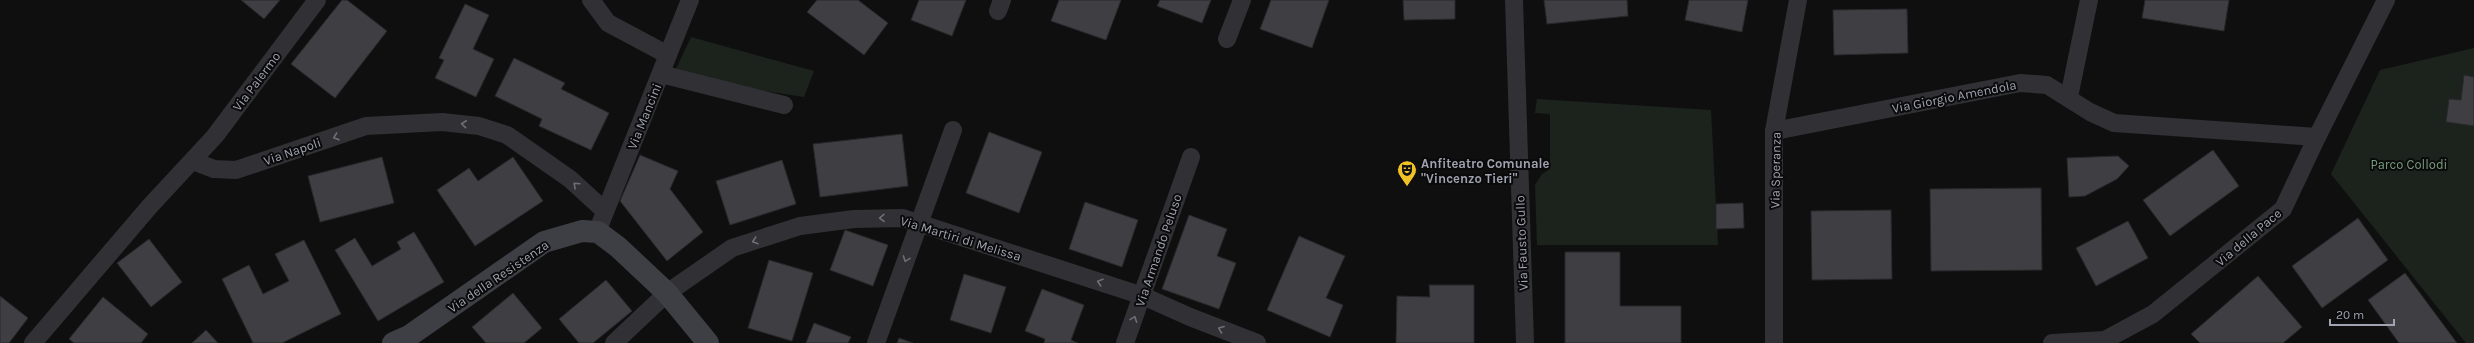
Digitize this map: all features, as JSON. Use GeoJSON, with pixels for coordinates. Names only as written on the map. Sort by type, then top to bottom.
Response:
{"type":"FeatureCollection","features":[{"type":"Feature","properties":{"kind":"street","name":"Via Palermo"},"geometry":{"type":"LineString","coordinates":[[193,161],[317,0]]}},
{"type":"Feature","properties":{"kind":"street"},"geometry":{"type":"LineString","coordinates":[[591,0],[608,23],[668,55]]}},
{"type":"Feature","properties":{"kind":"street","name":"Via Mancini"},"geometry":{"type":"LineString","coordinates":[[598,232],[605,211],[690,0]]}},
{"type":"Feature","properties":{"kind":"street"},"geometry":{"type":"LineString","coordinates":[[1227,39],[1242,0]]}},
{"type":"Feature","properties":{"kind":"street","name":"Via Fausto Gullo"},"geometry":{"type":"LineString","coordinates":[[1514,0],[1525,343]]}},
{"type":"Feature","properties":{"kind":"street","name":"Via Speranza"},"geometry":{"type":"LineString","coordinates":[[1774,343],[1774,131],[1798,0]]}},
{"type":"Feature","properties":{"kind":"street"},"geometry":{"type":"LineString","coordinates":[[2069,97],[2089,0]]}},
{"type":"Feature","properties":{"kind":"street","name":"Via della Pace"},"geometry":{"type":"LineString","coordinates":[[2052,343],[2107,341],[2154,314],[2283,209],[2386,0]]}},
{"type":"Feature","properties":{"kind":"street"},"geometry":{"type":"LineString","coordinates":[[661,74],[784,105]]}},
{"type":"Feature","properties":{"kind":"street","name":"Via Giorgio Amendola"},"geometry":{"type":"LineString","coordinates":[[1774,131],[2020,83],[2047,85],[2069,97],[2090,112],[2114,122],[2317,138]]}},
{"type":"Feature","properties":{"kind":"street","name":"Via Napoli"},"geometry":{"type":"LineString","coordinates":[[193,161],[214,169],[236,170],[366,126],[442,122],[479,126],[507,135],[570,179],[605,211]]}},
{"type":"Feature","properties":{"kind":"street"},"geometry":{"type":"LineString","coordinates":[[876,343],[953,130]]}},
{"type":"Feature","properties":{"kind":"street","name":"Via Armando Peluso"},"geometry":{"type":"LineString","coordinates":[[1125,343],[1143,296],[1191,157]]}},
{"type":"Feature","properties":{"kind":"street"},"geometry":{"type":"LineString","coordinates":[[33,343],[150,206],[193,161]]}},
{"type":"Feature","properties":{"kind":"street","name":"Via Martiri di Melissa"},"geometry":{"type":"LineString","coordinates":[[614,343],[667,293],[732,248],[800,226],[854,219],[903,218],[1143,296],[1190,317],[1257,343]]}},
{"type":"Feature","properties":{"kind":"street","name":"Via della Resistenza"},"geometry":{"type":"LineString","coordinates":[[393,343],[409,336],[544,242],[582,231],[598,232]]}},
{"type":"Feature","properties":{"kind":"street"},"geometry":{"type":"LineString","coordinates":[[598,232],[618,247],[667,293],[708,343]]}},
{"type":"Feature","properties":{"kind":"green space"},"geometry":{"type":"Polygon","coordinates":[[[691,37],[814,71],[804,97],[739,87],[676,69],[691,37]]]}},
{"type":"Feature","properties":{"kind":"green space","name":"Parco Collodi"},"geometry":{"type":"Polygon","coordinates":[[[2474,48],[2474,343],[2466,343],[2331,174],[2380,70],[2474,48]]]}},
{"type":"Feature","properties":{"kind":"green space"},"geometry":{"type":"Polygon","coordinates":[[[1537,99],[1711,110],[1718,245],[1537,245],[1535,185],[1542,174],[1550,169],[1550,114],[1535,113],[1537,99]]]}},
{"type":"Feature","properties":{"kind":"building"},"geometry":{"type":"Polygon","coordinates":[[[241,0],[280,0],[264,19],[241,0]]]}},
{"type":"Feature","properties":{"kind":"building"},"geometry":{"type":"Polygon","coordinates":[[[342,0],[347,0],[387,31],[335,98],[291,64],[342,0]]]}},
{"type":"Feature","properties":{"kind":"building"},"geometry":{"type":"Polygon","coordinates":[[[817,0],[858,0],[888,23],[864,55],[807,12],[817,0]]]}},
{"type":"Feature","properties":{"kind":"building"},"geometry":{"type":"Polygon","coordinates":[[[919,0],[966,0],[952,36],[911,20],[919,0]]]}},
{"type":"Feature","properties":{"kind":"building"},"geometry":{"type":"Polygon","coordinates":[[[1059,0],[1121,0],[1106,40],[1051,21],[1059,0]]]}},
{"type":"Feature","properties":{"kind":"building"},"geometry":{"type":"Polygon","coordinates":[[[1160,0],[1211,0],[1202,23],[1157,6],[1160,0]]]}},
{"type":"Feature","properties":{"kind":"building"},"geometry":{"type":"Polygon","coordinates":[[[1271,0],[1329,0],[1312,48],[1260,29],[1271,0]]]}},
{"type":"Feature","properties":{"kind":"building"},"geometry":{"type":"Polygon","coordinates":[[[1403,0],[1455,0],[1455,19],[1404,20],[1403,0]]]}},
{"type":"Feature","properties":{"kind":"building"},"geometry":{"type":"Polygon","coordinates":[[[1544,0],[1627,0],[1628,16],[1547,24],[1544,0]]]}},
{"type":"Feature","properties":{"kind":"building"},"geometry":{"type":"Polygon","coordinates":[[[1689,0],[1748,0],[1742,32],[1685,20],[1689,0]]]}},
{"type":"Feature","properties":{"kind":"building"},"geometry":{"type":"Polygon","coordinates":[[[2145,0],[2229,0],[2224,31],[2142,18],[2145,0]]]}},
{"type":"Feature","properties":{"kind":"building"},"geometry":{"type":"Polygon","coordinates":[[[465,4],[489,15],[473,49],[494,59],[476,97],[435,78],[444,60],[439,58],[465,4]]]}},
{"type":"Feature","properties":{"kind":"building"},"geometry":{"type":"Polygon","coordinates":[[[1907,9],[1908,53],[1834,55],[1833,10],[1907,9]]]}},
{"type":"Feature","properties":{"kind":"building"},"geometry":{"type":"Polygon","coordinates":[[[514,58],[565,83],[561,89],[609,113],[591,150],[539,126],[542,119],[495,96],[514,58]]]}},
{"type":"Feature","properties":{"kind":"building"},"geometry":{"type":"Polygon","coordinates":[[[2464,75],[2474,77],[2474,126],[2446,122],[2449,99],[2461,100],[2464,75]]]}},
{"type":"Feature","properties":{"kind":"building"},"geometry":{"type":"Polygon","coordinates":[[[989,132],[1042,152],[1019,213],[966,193],[989,132]]]}},
{"type":"Feature","properties":{"kind":"building"},"geometry":{"type":"Polygon","coordinates":[[[902,134],[908,186],[820,197],[813,144],[902,134]]]}},
{"type":"Feature","properties":{"kind":"building"},"geometry":{"type":"Polygon","coordinates":[[[2213,150],[2239,186],[2170,236],[2143,200],[2213,150]]]}},
{"type":"Feature","properties":{"kind":"building"},"geometry":{"type":"Polygon","coordinates":[[[640,155],[678,171],[670,189],[703,232],[667,261],[620,201],[640,155]]]}},
{"type":"Feature","properties":{"kind":"building"},"geometry":{"type":"Polygon","coordinates":[[[2118,156],[2129,166],[2117,179],[2085,196],[2069,197],[2067,158],[2118,156]]]}},
{"type":"Feature","properties":{"kind":"building"},"geometry":{"type":"Polygon","coordinates":[[[382,157],[394,203],[320,222],[308,176],[382,157]]]}},
{"type":"Feature","properties":{"kind":"building"},"geometry":{"type":"Polygon","coordinates":[[[513,157],[543,201],[475,246],[437,190],[469,168],[478,181],[513,157]]]}},
{"type":"Feature","properties":{"kind":"building"},"geometry":{"type":"Polygon","coordinates":[[[782,160],[796,204],[730,225],[716,181],[782,160]]]}},
{"type":"Feature","properties":{"kind":"building"},"geometry":{"type":"Polygon","coordinates":[[[2041,188],[2042,270],[1931,271],[1930,189],[2041,188]]]}},
{"type":"Feature","properties":{"kind":"building"},"geometry":{"type":"Polygon","coordinates":[[[1085,202],[1138,220],[1122,267],[1069,249],[1085,202]]]}},
{"type":"Feature","properties":{"kind":"building"},"geometry":{"type":"Polygon","coordinates":[[[1743,203],[1744,228],[1716,229],[1716,204],[1743,203]]]}},
{"type":"Feature","properties":{"kind":"building"},"geometry":{"type":"Polygon","coordinates":[[[1891,210],[1892,279],[1812,280],[1811,211],[1891,210]]]}},
{"type":"Feature","properties":{"kind":"building"},"geometry":{"type":"Polygon","coordinates":[[[1189,215],[1227,229],[1217,256],[1236,263],[1219,309],[1162,289],[1189,215]]]}},
{"type":"Feature","properties":{"kind":"building"},"geometry":{"type":"Polygon","coordinates":[[[2358,218],[2388,260],[2322,308],[2292,266],[2358,218]]]}},
{"type":"Feature","properties":{"kind":"building"},"geometry":{"type":"Polygon","coordinates":[[[2128,221],[2148,258],[2096,286],[2076,248],[2128,221]]]}},
{"type":"Feature","properties":{"kind":"building"},"geometry":{"type":"Polygon","coordinates":[[[845,230],[888,245],[873,286],[830,270],[845,230]]]}},
{"type":"Feature","properties":{"kind":"building"},"geometry":{"type":"Polygon","coordinates":[[[414,232],[444,282],[378,321],[335,250],[355,238],[372,266],[401,249],[397,242],[414,232]]]}},
{"type":"Feature","properties":{"kind":"building"},"geometry":{"type":"Polygon","coordinates":[[[1299,236],[1345,256],[1326,298],[1343,305],[1330,337],[1267,310],[1299,236]]]}},
{"type":"Feature","properties":{"kind":"building"},"geometry":{"type":"Polygon","coordinates":[[[149,239],[182,282],[151,307],[117,263],[149,239]]]}},
{"type":"Feature","properties":{"kind":"building"},"geometry":{"type":"Polygon","coordinates":[[[304,240],[341,314],[282,343],[253,343],[222,279],[249,265],[263,294],[289,281],[275,254],[304,240]]]}},
{"type":"Feature","properties":{"kind":"building"},"geometry":{"type":"Polygon","coordinates":[[[1565,252],[1620,252],[1620,306],[1681,306],[1681,343],[1565,343],[1565,252]]]}},
{"type":"Feature","properties":{"kind":"building"},"geometry":{"type":"Polygon","coordinates":[[[769,260],[813,273],[792,341],[748,328],[769,260]]]}},
{"type":"Feature","properties":{"kind":"building"},"geometry":{"type":"Polygon","coordinates":[[[2405,273],[2457,343],[2399,343],[2368,300],[2405,273]]]}},
{"type":"Feature","properties":{"kind":"building"},"geometry":{"type":"Polygon","coordinates":[[[964,274],[1006,287],[991,333],[950,320],[964,274]]]}},
{"type":"Feature","properties":{"kind":"building"},"geometry":{"type":"Polygon","coordinates":[[[2258,276],[2302,327],[2283,343],[2200,343],[2191,334],[2258,276]]]}},
{"type":"Feature","properties":{"kind":"building"},"geometry":{"type":"Polygon","coordinates":[[[606,280],[632,311],[593,343],[579,343],[559,319],[606,280]]]}},
{"type":"Feature","properties":{"kind":"building"},"geometry":{"type":"Polygon","coordinates":[[[1429,285],[1474,285],[1474,343],[1396,343],[1397,296],[1430,297],[1429,285]]]}},
{"type":"Feature","properties":{"kind":"building"},"geometry":{"type":"Polygon","coordinates":[[[1042,289],[1084,305],[1071,340],[1078,343],[1044,343],[1045,339],[1025,331],[1042,289]]]}},
{"type":"Feature","properties":{"kind":"building"},"geometry":{"type":"Polygon","coordinates":[[[513,293],[542,328],[524,343],[486,343],[472,327],[513,293]]]}},
{"type":"Feature","properties":{"kind":"building"},"geometry":{"type":"Polygon","coordinates":[[[0,296],[28,318],[9,343],[0,343],[0,296]]]}},
{"type":"Feature","properties":{"kind":"building"},"geometry":{"type":"Polygon","coordinates":[[[103,297],[148,334],[141,343],[74,343],[69,339],[103,297]]]}},
{"type":"Feature","properties":{"kind":"building"},"geometry":{"type":"Polygon","coordinates":[[[814,323],[851,337],[848,343],[806,343],[814,323]]]}},
{"type":"Feature","properties":{"kind":"building"},"geometry":{"type":"Polygon","coordinates":[[[206,330],[218,343],[192,343],[206,330]]]}},
{"type":"Feature","properties":{"kind":"building"},"geometry":{"type":"Polygon","coordinates":[[[899,338],[913,343],[897,343],[899,338]]]}},
{"type":"Feature","properties":{"kind":"place","name":"Anfiteatro Comunale \"Vincenzo Tieri\""},"geometry":{"type":"Point","coordinates":[1407,187]}}]}
